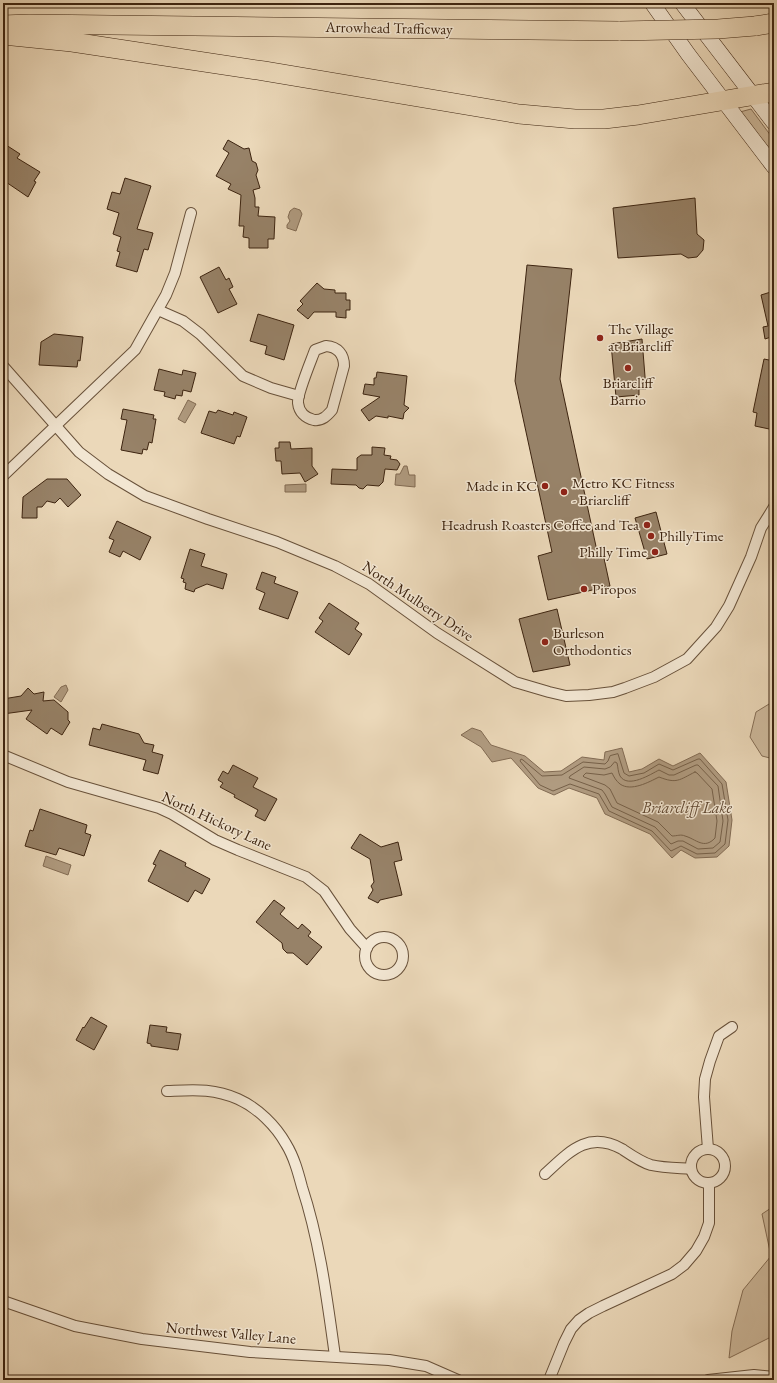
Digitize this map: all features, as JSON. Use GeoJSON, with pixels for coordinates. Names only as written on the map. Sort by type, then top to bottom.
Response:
{"type":"FeatureCollection","features":[{"type":"Feature","properties":{"kind":"highway","name":"Arrowhead Trafficway"},"geometry":{"type":"LineString","coordinates":[[3,25],[29,24],[620,31],[703,30],[774,24]]}},
{"type":"Feature","properties":{"kind":"highway"},"geometry":{"type":"LineString","coordinates":[[3,35],[72,42],[264,71],[519,114],[568,118],[604,119],[638,115],[774,92]]}},
{"type":"Feature","properties":{"kind":"main road"},"geometry":{"type":"LineString","coordinates":[[652,3],[688,54],[774,167]]}},
{"type":"Feature","properties":{"kind":"main road"},"geometry":{"type":"LineString","coordinates":[[682,3],[774,123]]}},
{"type":"Feature","properties":{"kind":"street"},"geometry":{"type":"LineString","coordinates":[[3,476],[135,350],[166,296],[175,273],[190,214]]}},
{"type":"Feature","properties":{"kind":"street"},"geometry":{"type":"LineString","coordinates":[[158,310],[183,322],[200,334],[243,376],[272,388],[299,396]]}},
{"type":"Feature","properties":{"kind":"street"},"geometry":{"type":"LineString","coordinates":[[326,346],[332,346],[338,349],[344,359],[344,366],[332,410],[328,415],[318,420],[307,418],[300,410],[298,404],[299,396],[315,350],[326,346]]}},
{"type":"Feature","properties":{"kind":"street","name":"North Mulberry Drive"},"geometry":{"type":"LineString","coordinates":[[3,366],[79,452],[108,474],[145,496],[277,542],[335,566],[369,584],[437,633],[515,682],[566,696],[613,692],[654,678],[687,659],[716,627],[729,606],[761,528],[774,507]]}},
{"type":"Feature","properties":{"kind":"street","name":"North Hickory Lane"},"geometry":{"type":"LineString","coordinates":[[3,755],[68,782],[159,808],[172,814],[215,840],[306,877],[324,891],[350,929],[367,948]]}},
{"type":"Feature","properties":{"kind":"street"},"geometry":{"type":"LineString","coordinates":[[708,1149],[704,1097],[705,1079],[719,1036],[732,1027]]}},
{"type":"Feature","properties":{"kind":"street"},"geometry":{"type":"LineString","coordinates":[[167,1091],[203,1090],[220,1093],[239,1100],[256,1110],[276,1129],[286,1144],[295,1163],[312,1215],[322,1265],[335,1356]]}},
{"type":"Feature","properties":{"kind":"street"},"geometry":{"type":"LineString","coordinates":[[545,1174],[569,1152],[578,1146],[592,1142],[607,1143],[620,1148],[635,1158],[651,1165],[691,1169]]}},
{"type":"Feature","properties":{"kind":"street"},"geometry":{"type":"LineString","coordinates":[[708,1149],[719,1153],[725,1163],[723,1174],[720,1179],[709,1184],[699,1182],[691,1169],[691,1164],[695,1155],[708,1149]]}},
{"type":"Feature","properties":{"kind":"street"},"geometry":{"type":"LineString","coordinates":[[549,1380],[564,1343],[579,1320],[603,1306],[672,1274],[684,1265],[696,1251],[704,1237],[709,1223],[709,1184]]}},
{"type":"Feature","properties":{"kind":"street","name":"Northwest Valley Lane"},"geometry":{"type":"LineString","coordinates":[[3,1301],[75,1326],[142,1339],[250,1352],[389,1360],[426,1366],[458,1380]]}},
{"type":"Feature","properties":{"kind":"street"},"geometry":{"type":"LineString","coordinates":[[708,1380],[754,1375],[774,1377]]}},
{"type":"Feature","properties":{"kind":"shaded area"},"geometry":{"type":"Polygon","coordinates":[[[751,109],[774,140],[774,158],[740,112],[751,109]]]}},
{"type":"Feature","properties":{"kind":"shaded area"},"geometry":{"type":"Polygon","coordinates":[[[774,701],[774,759],[762,756],[750,737],[756,712],[774,701]]]}},
{"type":"Feature","properties":{"kind":"shaded area"},"geometry":{"type":"Polygon","coordinates":[[[774,1206],[773,1336],[729,1358],[732,1331],[743,1290],[771,1256],[762,1214],[774,1206]]]}},
{"type":"Feature","properties":{"kind":"water"},"geometry":{"type":"Polygon","coordinates":[[[294,208],[300,210],[302,214],[296,231],[287,228],[290,221],[288,217],[290,211],[294,208]]]}},
{"type":"Feature","properties":{"kind":"water"},"geometry":{"type":"Polygon","coordinates":[[[188,400],[196,404],[185,423],[178,419],[188,400]]]}},
{"type":"Feature","properties":{"kind":"water"},"geometry":{"type":"Polygon","coordinates":[[[404,466],[407,466],[409,475],[415,475],[415,487],[395,485],[396,474],[400,474],[404,466]]]}},
{"type":"Feature","properties":{"kind":"water"},"geometry":{"type":"Polygon","coordinates":[[[306,484],[306,492],[285,492],[285,485],[306,484]]]}},
{"type":"Feature","properties":{"kind":"water"},"geometry":{"type":"Polygon","coordinates":[[[66,685],[68,690],[61,702],[54,697],[61,687],[66,685]]]}},
{"type":"Feature","properties":{"kind":"water","name":"Briarcliff Lake"},"geometry":{"type":"Polygon","coordinates":[[[472,728],[481,731],[491,745],[525,756],[544,772],[561,771],[582,757],[604,760],[605,752],[622,748],[629,772],[642,769],[659,759],[673,766],[700,753],[726,782],[732,820],[729,846],[717,857],[695,858],[681,850],[672,858],[650,834],[605,814],[597,798],[569,788],[554,795],[538,788],[511,758],[492,762],[481,747],[461,735],[472,728]]]}},
{"type":"Feature","properties":{"kind":"water"},"geometry":{"type":"Polygon","coordinates":[[[46,856],[71,865],[68,875],[43,866],[46,856]]]}},
{"type":"Feature","properties":{"kind":"building"},"geometry":{"type":"Polygon","coordinates":[[[228,140],[244,149],[249,148],[252,161],[256,163],[258,170],[256,175],[260,188],[253,190],[255,207],[259,207],[258,216],[275,217],[274,239],[268,239],[268,248],[249,248],[249,238],[243,237],[244,226],[239,226],[241,195],[228,189],[231,184],[216,176],[229,153],[223,149],[228,140]]]}},
{"type":"Feature","properties":{"kind":"building"},"geometry":{"type":"Polygon","coordinates":[[[3,143],[20,154],[17,158],[40,172],[34,181],[36,182],[28,197],[3,180],[3,143]]]}},
{"type":"Feature","properties":{"kind":"building"},"geometry":{"type":"Polygon","coordinates":[[[125,178],[151,186],[137,229],[153,233],[148,250],[144,249],[137,272],[116,266],[120,252],[117,251],[121,237],[113,234],[119,213],[107,209],[112,192],[120,194],[125,178]]]}},
{"type":"Feature","properties":{"kind":"building"},"geometry":{"type":"Polygon","coordinates":[[[695,198],[697,234],[704,240],[703,250],[697,257],[688,258],[681,254],[618,258],[613,208],[695,198]]]}},
{"type":"Feature","properties":{"kind":"building"},"geometry":{"type":"Polygon","coordinates":[[[527,265],[572,269],[560,379],[597,551],[602,549],[610,586],[548,600],[538,556],[552,552],[515,381],[527,265]]]}},
{"type":"Feature","properties":{"kind":"building"},"geometry":{"type":"Polygon","coordinates":[[[219,267],[226,280],[229,278],[233,287],[229,289],[237,304],[218,313],[200,277],[219,267]]]}},
{"type":"Feature","properties":{"kind":"building"},"geometry":{"type":"Polygon","coordinates":[[[317,283],[324,289],[335,290],[335,293],[346,293],[346,300],[350,300],[350,310],[346,310],[346,318],[336,317],[336,312],[314,312],[308,319],[297,310],[303,304],[300,301],[317,283]]]}},
{"type":"Feature","properties":{"kind":"building"},"geometry":{"type":"Polygon","coordinates":[[[774,291],[774,336],[765,339],[763,327],[768,326],[761,295],[774,291]]]}},
{"type":"Feature","properties":{"kind":"building"},"geometry":{"type":"Polygon","coordinates":[[[258,314],[294,325],[284,360],[265,354],[267,346],[250,341],[258,314]]]}},
{"type":"Feature","properties":{"kind":"building"},"geometry":{"type":"Polygon","coordinates":[[[54,334],[83,337],[80,361],[78,360],[77,367],[39,365],[41,342],[54,334]]]}},
{"type":"Feature","properties":{"kind":"building"},"geometry":{"type":"Polygon","coordinates":[[[642,339],[646,389],[639,389],[639,395],[616,397],[611,344],[642,339]]]}},
{"type":"Feature","properties":{"kind":"building"},"geometry":{"type":"Polygon","coordinates":[[[764,359],[774,361],[774,430],[755,426],[757,413],[753,412],[764,359]]]}},
{"type":"Feature","properties":{"kind":"building"},"geometry":{"type":"Polygon","coordinates":[[[159,369],[182,375],[183,370],[196,373],[191,392],[183,390],[182,396],[176,395],[175,399],[164,396],[165,392],[154,390],[159,369]]]}},
{"type":"Feature","properties":{"kind":"building"},"geometry":{"type":"Polygon","coordinates":[[[377,372],[407,376],[404,405],[409,408],[404,413],[403,419],[388,416],[388,418],[376,416],[369,421],[361,410],[380,397],[363,394],[365,384],[374,385],[374,378],[376,378],[377,372]]]}},
{"type":"Feature","properties":{"kind":"building"},"geometry":{"type":"Polygon","coordinates":[[[123,409],[154,415],[153,419],[156,419],[152,443],[149,442],[147,450],[143,449],[142,454],[121,450],[127,420],[121,419],[123,409]]]}},
{"type":"Feature","properties":{"kind":"building"},"geometry":{"type":"Polygon","coordinates":[[[218,410],[233,415],[234,412],[247,417],[240,437],[237,436],[234,444],[201,433],[209,411],[216,413],[218,410]]]}},
{"type":"Feature","properties":{"kind":"building"},"geometry":{"type":"Polygon","coordinates":[[[279,442],[290,442],[291,449],[312,448],[312,466],[318,474],[305,482],[300,473],[282,474],[281,461],[276,461],[275,448],[279,448],[279,442]]]}},
{"type":"Feature","properties":{"kind":"building"},"geometry":{"type":"Polygon","coordinates":[[[372,447],[385,448],[384,455],[391,456],[390,459],[397,460],[400,464],[397,470],[385,469],[383,482],[379,486],[367,485],[363,489],[356,485],[331,484],[332,469],[357,470],[357,458],[361,455],[372,455],[372,447]]]}},
{"type":"Feature","properties":{"kind":"building"},"geometry":{"type":"Polygon","coordinates":[[[47,479],[67,479],[81,495],[68,507],[60,498],[55,503],[47,501],[42,507],[37,507],[37,518],[22,518],[23,497],[47,479]]]}},
{"type":"Feature","properties":{"kind":"building","name":"PhillyTime"},"geometry":{"type":"Polygon","coordinates":[[[656,512],[667,554],[647,559],[635,518],[656,512]]]}},
{"type":"Feature","properties":{"kind":"building"},"geometry":{"type":"Polygon","coordinates":[[[117,521],[151,537],[140,560],[123,551],[120,557],[109,552],[114,540],[109,538],[117,521]]]}},
{"type":"Feature","properties":{"kind":"building"},"geometry":{"type":"Polygon","coordinates":[[[190,549],[205,554],[201,566],[227,574],[223,589],[207,584],[195,589],[194,592],[185,589],[186,583],[183,582],[184,579],[181,578],[190,549]]]}},
{"type":"Feature","properties":{"kind":"building"},"geometry":{"type":"Polygon","coordinates":[[[262,572],[276,577],[274,583],[298,592],[288,619],[259,609],[265,593],[256,589],[262,572]]]}},
{"type":"Feature","properties":{"kind":"building"},"geometry":{"type":"Polygon","coordinates":[[[329,603],[359,623],[355,629],[362,634],[349,655],[315,632],[323,621],[319,618],[329,603]]]}},
{"type":"Feature","properties":{"kind":"building","name":"Burleson Orthodontics"},"geometry":{"type":"Polygon","coordinates":[[[557,609],[570,665],[533,672],[519,619],[557,609]]]}},
{"type":"Feature","properties":{"kind":"building"},"geometry":{"type":"Polygon","coordinates":[[[28,688],[34,694],[44,692],[43,701],[54,700],[68,712],[68,720],[70,722],[62,735],[51,728],[47,734],[26,719],[32,710],[3,714],[3,699],[21,696],[28,688]]]}},
{"type":"Feature","properties":{"kind":"building"},"geometry":{"type":"Polygon","coordinates":[[[102,724],[139,734],[144,743],[154,745],[152,752],[163,755],[158,774],[143,770],[146,760],[89,745],[93,728],[100,730],[102,724]]]}},
{"type":"Feature","properties":{"kind":"building"},"geometry":{"type":"Polygon","coordinates":[[[233,765],[258,778],[253,787],[277,799],[265,821],[255,816],[258,810],[234,797],[235,795],[220,787],[223,783],[218,780],[223,771],[228,774],[233,765]]]}},
{"type":"Feature","properties":{"kind":"building"},"geometry":{"type":"Polygon","coordinates":[[[40,809],[87,825],[85,833],[91,835],[84,856],[59,848],[56,855],[25,846],[30,830],[33,831],[40,809]]]}},
{"type":"Feature","properties":{"kind":"building"},"geometry":{"type":"Polygon","coordinates":[[[360,834],[381,847],[398,842],[402,860],[394,862],[402,895],[380,900],[378,903],[368,898],[373,890],[371,886],[374,882],[370,859],[351,848],[360,834]]]}},
{"type":"Feature","properties":{"kind":"building"},"geometry":{"type":"Polygon","coordinates":[[[160,850],[186,863],[185,866],[210,879],[202,894],[195,890],[188,902],[148,881],[156,865],[153,864],[160,850]]]}},
{"type":"Feature","properties":{"kind":"building"},"geometry":{"type":"Polygon","coordinates":[[[274,900],[285,908],[280,914],[298,929],[302,924],[311,932],[308,936],[322,947],[307,965],[293,953],[287,953],[283,949],[282,943],[256,922],[274,900]]]}},
{"type":"Feature","properties":{"kind":"building"},"geometry":{"type":"Polygon","coordinates":[[[91,1017],[107,1026],[94,1050],[76,1040],[83,1027],[84,1028],[91,1017]]]}},
{"type":"Feature","properties":{"kind":"building"},"geometry":{"type":"Polygon","coordinates":[[[150,1025],[167,1027],[166,1032],[181,1034],[178,1050],[151,1046],[151,1044],[147,1043],[150,1025]]]}},
{"type":"Feature","properties":{"kind":"place","name":"The Village at Briarcliff"},"geometry":{"type":"Point","coordinates":[600,338]}},
{"type":"Feature","properties":{"kind":"place","name":"Briarcliff Barrio"},"geometry":{"type":"Point","coordinates":[628,368]}},
{"type":"Feature","properties":{"kind":"place","name":"Made in KC"},"geometry":{"type":"Point","coordinates":[545,486]}},
{"type":"Feature","properties":{"kind":"place","name":"Metro KC Fitness - Briarcliff"},"geometry":{"type":"Point","coordinates":[564,492]}},
{"type":"Feature","properties":{"kind":"place","name":"Headrush Roasters Coffee and Tea"},"geometry":{"type":"Point","coordinates":[647,525]}},
{"type":"Feature","properties":{"kind":"place","name":"PhillyTime"},"geometry":{"type":"Point","coordinates":[651,536]}},
{"type":"Feature","properties":{"kind":"place","name":"Philly Time"},"geometry":{"type":"Point","coordinates":[655,552]}},
{"type":"Feature","properties":{"kind":"place","name":"Piropos"},"geometry":{"type":"Point","coordinates":[584,589]}},
{"type":"Feature","properties":{"kind":"place","name":"Burleson Orthodontics"},"geometry":{"type":"Point","coordinates":[545,642]}}]}
